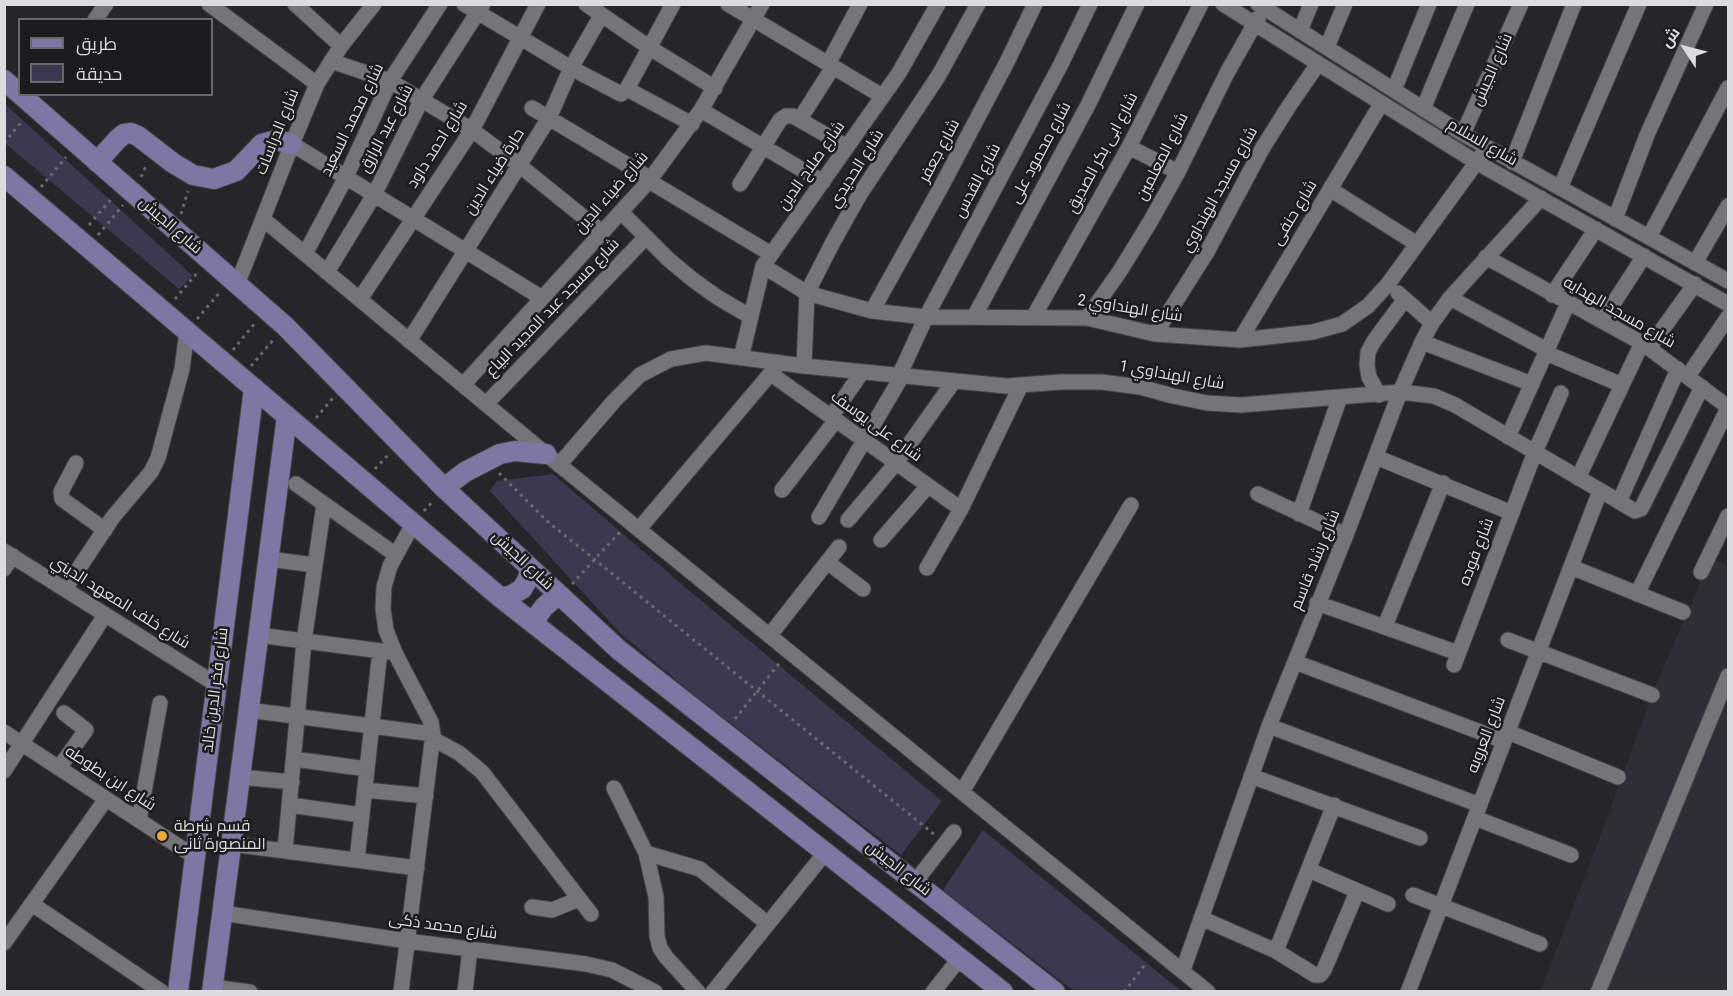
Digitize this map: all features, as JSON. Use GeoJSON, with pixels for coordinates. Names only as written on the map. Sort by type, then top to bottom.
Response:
{"type":"FeatureCollection","features":[{"type":"Feature","properties":{"kind":"main road","name":"شارع الجيش"},"geometry":{"type":"LineString","coordinates":[[4,80],[18,90]]}},
{"type":"Feature","properties":{"kind":"main road","name":"شارع الجيش"},"geometry":{"type":"LineString","coordinates":[[29,97],[97,162],[285,326],[444,488],[619,650],[915,882],[1042,988]]}},
{"type":"Feature","properties":{"kind":"main road"},"geometry":{"type":"LineString","coordinates":[[97,162],[124,134],[131,134],[138,136],[193,175],[214,179],[236,171],[262,144],[277,140],[291,144]]}},
{"type":"Feature","properties":{"kind":"main road","name":"شارع الجيش"},"geometry":{"type":"LineString","coordinates":[[4,176],[501,598],[1002,992]]}},
{"type":"Feature","properties":{"kind":"main road","name":"شارع فخر الدين خالد"},"geometry":{"type":"LineString","coordinates":[[178,992],[216,685],[248,383]]}},
{"type":"Feature","properties":{"kind":"main road"},"geometry":{"type":"LineString","coordinates":[[212,989],[287,416]]}},
{"type":"Feature","properties":{"kind":"main road"},"geometry":{"type":"LineString","coordinates":[[444,488],[465,472],[501,454],[515,451],[553,459]]}},
{"type":"Feature","properties":{"kind":"main road"},"geometry":{"type":"LineString","coordinates":[[501,598],[522,589],[528,579],[530,568]]}},
{"type":"Feature","properties":{"kind":"main road"},"geometry":{"type":"LineString","coordinates":[[536,625],[538,615],[544,607],[561,596]]}},
{"type":"Feature","properties":{"kind":"main road"},"geometry":{"type":"LineString","coordinates":[[195,857],[230,852]]}},
{"type":"Feature","properties":{"kind":"street"},"geometry":{"type":"LineString","coordinates":[[96,18],[106,4]]}},
{"type":"Feature","properties":{"kind":"street"},"geometry":{"type":"LineString","coordinates":[[209,4],[317,84]]}},
{"type":"Feature","properties":{"kind":"street"},"geometry":{"type":"LineString","coordinates":[[295,4],[311,10],[341,46]]}},
{"type":"Feature","properties":{"kind":"street","name":"شارع الدراسات"},"geometry":{"type":"LineString","coordinates":[[234,282],[263,219],[291,144],[317,84],[341,46],[374,4]]}},
{"type":"Feature","properties":{"kind":"street","name":"شارع محمد السعيد"},"geometry":{"type":"LineString","coordinates":[[306,255],[346,177],[390,81],[440,4]]}},
{"type":"Feature","properties":{"kind":"street"},"geometry":{"type":"LineString","coordinates":[[464,4],[480,9],[571,68],[621,94],[627,89],[674,4]]}},
{"type":"Feature","properties":{"kind":"street","name":"شارع احمد داود"},"geometry":{"type":"LineString","coordinates":[[360,299],[472,130],[538,4]]}},
{"type":"Feature","properties":{"kind":"street"},"geometry":{"type":"LineString","coordinates":[[586,4],[650,48],[716,88]]}},
{"type":"Feature","properties":{"kind":"street"},"geometry":{"type":"LineString","coordinates":[[728,4],[882,96]]}},
{"type":"Feature","properties":{"kind":"street","name":"شارع ضياء الدين"},"geometry":{"type":"LineString","coordinates":[[463,385],[650,180],[716,88],[762,4]]}},
{"type":"Feature","properties":{"kind":"street"},"geometry":{"type":"LineString","coordinates":[[800,119],[860,4]]}},
{"type":"Feature","properties":{"kind":"street","name":"شارع صلاح الدين"},"geometry":{"type":"LineString","coordinates":[[741,358],[767,260],[914,49],[938,4]]}},
{"type":"Feature","properties":{"kind":"street","name":"شارع الحديدي"},"geometry":{"type":"LineString","coordinates":[[804,366],[807,293],[860,194],[939,75],[978,4]]}},
{"type":"Feature","properties":{"kind":"street","name":"شارع جعفر"},"geometry":{"type":"LineString","coordinates":[[872,311],[963,146],[1035,4]]}},
{"type":"Feature","properties":{"kind":"street","name":"شارع القدس"},"geometry":{"type":"LineString","coordinates":[[819,517],[901,376],[926,317],[1056,74],[1090,4]]}},
{"type":"Feature","properties":{"kind":"street","name":"شارع محمود على"},"geometry":{"type":"LineString","coordinates":[[974,317],[1088,105],[1137,4]]}},
{"type":"Feature","properties":{"kind":"street","name":"شارع ابى بكر الصديق"},"geometry":{"type":"LineString","coordinates":[[1034,316],[1129,147],[1201,4]]}},
{"type":"Feature","properties":{"kind":"street","name":"شارع السلام"},"geometry":{"type":"LineString","coordinates":[[1223,4],[1476,162],[1728,303]]}},
{"type":"Feature","properties":{"kind":"street"},"geometry":{"type":"LineString","coordinates":[[1300,31],[1311,4]]}},
{"type":"Feature","properties":{"kind":"street"},"geometry":{"type":"LineString","coordinates":[[1327,47],[1345,4]]}},
{"type":"Feature","properties":{"kind":"street"},"geometry":{"type":"LineString","coordinates":[[1394,90],[1429,4]]}},
{"type":"Feature","properties":{"kind":"street"},"geometry":{"type":"LineString","coordinates":[[1423,109],[1467,4]]}},
{"type":"Feature","properties":{"kind":"street","name":"شارع الجيش"},"geometry":{"type":"LineString","coordinates":[[1463,134],[1521,4]]}},
{"type":"Feature","properties":{"kind":"street"},"geometry":{"type":"LineString","coordinates":[[1512,162],[1574,4]]}},
{"type":"Feature","properties":{"kind":"street"},"geometry":{"type":"LineString","coordinates":[[1560,188],[1639,4]]}},
{"type":"Feature","properties":{"kind":"street"},"geometry":{"type":"LineString","coordinates":[[1616,219],[1647,135],[1706,4]]}},
{"type":"Feature","properties":{"kind":"street","name":"شارع السلام"},"geometry":{"type":"LineString","coordinates":[[1261,6],[1463,134],[1728,281]]}},
{"type":"Feature","properties":{"kind":"street","name":"شارع المعلمين"},"geometry":{"type":"LineString","coordinates":[[1087,318],[1120,271],[1178,172],[1254,25],[1261,6]]}},
{"type":"Feature","properties":{"kind":"street","name":"شارع عبد الرازق"},"geometry":{"type":"LineString","coordinates":[[327,272],[374,195],[421,101],[480,9]]}},
{"type":"Feature","properties":{"kind":"street","name":"حارة ضياء الدين"},"geometry":{"type":"LineString","coordinates":[[409,341],[549,118],[571,68],[602,16]]}},
{"type":"Feature","properties":{"kind":"street"},"geometry":{"type":"LineString","coordinates":[[331,61],[390,81],[472,130],[602,232]]}},
{"type":"Feature","properties":{"kind":"street","name":"شارع مسجد الهنداوي"},"geometry":{"type":"LineString","coordinates":[[1155,334],[1207,252],[1262,149],[1318,64]]}},
{"type":"Feature","properties":{"kind":"street"},"geometry":{"type":"LineString","coordinates":[[1649,237],[1728,88]]}},
{"type":"Feature","properties":{"kind":"street"},"geometry":{"type":"LineString","coordinates":[[627,89],[692,124]]}},
{"type":"Feature","properties":{"kind":"street","name":"شارع حنفى"},"geometry":{"type":"LineString","coordinates":[[1240,340],[1381,104]]}},
{"type":"Feature","properties":{"kind":"street","name":"شارع الهنداوي 2"},"geometry":{"type":"LineString","coordinates":[[532,108],[650,180],[767,260],[807,293],[872,311],[926,317],[1087,318],[1155,334],[1240,340],[1313,332],[1342,324],[1368,306],[1388,284],[1487,148]]}},
{"type":"Feature","properties":{"kind":"street"},"geometry":{"type":"LineString","coordinates":[[702,110],[823,182]]}},
{"type":"Feature","properties":{"kind":"street"},"geometry":{"type":"LineString","coordinates":[[740,184],[780,120],[786,116],[800,119],[847,147]]}},
{"type":"Feature","properties":{"kind":"street"},"geometry":{"type":"LineString","coordinates":[[291,144],[542,298]]}},
{"type":"Feature","properties":{"kind":"street"},"geometry":{"type":"LineString","coordinates":[[1129,147],[1178,172]]}},
{"type":"Feature","properties":{"kind":"street"},"geometry":{"type":"LineString","coordinates":[[1330,189],[1417,244]]}},
{"type":"Feature","properties":{"kind":"street","name":"شارع رشاد قاسم"},"geometry":{"type":"LineString","coordinates":[[1183,970],[1269,726],[1346,535],[1400,392],[1422,342],[1431,323],[1450,298],[1541,198]]}},
{"type":"Feature","properties":{"kind":"street"},"geometry":{"type":"LineString","coordinates":[[1695,262],[1728,206]]}},
{"type":"Feature","properties":{"kind":"street"},"geometry":{"type":"LineString","coordinates":[[621,212],[692,279],[751,317]]}},
{"type":"Feature","properties":{"kind":"street"},"geometry":{"type":"LineString","coordinates":[[263,219],[553,459],[1208,992]]}},
{"type":"Feature","properties":{"kind":"street"},"geometry":{"type":"LineString","coordinates":[[1552,295],[1596,229]]}},
{"type":"Feature","properties":{"kind":"street","name":"شارع مسجد عبد المجيد البياع"},"geometry":{"type":"LineString","coordinates":[[486,404],[646,237]]}},
{"type":"Feature","properties":{"kind":"street"},"geometry":{"type":"LineString","coordinates":[[1602,321],[1644,256]]}},
{"type":"Feature","properties":{"kind":"street","name":"شارع مسجد الهدايه"},"geometry":{"type":"LineString","coordinates":[[1486,257],[1646,346],[1728,408]]}},
{"type":"Feature","properties":{"kind":"street"},"geometry":{"type":"LineString","coordinates":[[1388,284],[1431,323]]}},
{"type":"Feature","properties":{"kind":"street"},"geometry":{"type":"LineString","coordinates":[[1578,478],[1622,386],[1646,346],[1695,285]]}},
{"type":"Feature","properties":{"kind":"street"},"geometry":{"type":"LineString","coordinates":[[1450,298],[1547,352],[1622,386]]}},
{"type":"Feature","properties":{"kind":"street"},"geometry":{"type":"LineString","coordinates":[[1379,395],[1369,377],[1368,352],[1405,300]]}},
{"type":"Feature","properties":{"kind":"street"},"geometry":{"type":"LineString","coordinates":[[1508,437],[1568,303]]}},
{"type":"Feature","properties":{"kind":"street"},"geometry":{"type":"LineString","coordinates":[[1619,502],[1683,372],[1728,317]]}},
{"type":"Feature","properties":{"kind":"street"},"geometry":{"type":"LineString","coordinates":[[65,589],[122,506],[151,472],[158,458],[182,369],[187,331]]}},
{"type":"Feature","properties":{"kind":"street"},"geometry":{"type":"LineString","coordinates":[[1422,342],[1532,384]]}},
{"type":"Feature","properties":{"kind":"street","name":"شارع الهنداوي 1"},"geometry":{"type":"LineString","coordinates":[[553,459],[640,375],[671,359],[706,353],[741,358],[775,368],[804,366],[1006,386],[1101,382],[1140,387],[1207,403],[1241,405],[1400,392],[1434,396],[1455,405],[1632,510],[1639,511],[1702,387]]}},
{"type":"Feature","properties":{"kind":"street"},"geometry":{"type":"LineString","coordinates":[[634,525],[775,368]]}},
{"type":"Feature","properties":{"kind":"street","name":"شارع على يوسف"},"geometry":{"type":"LineString","coordinates":[[775,368],[864,441],[961,509]]}},
{"type":"Feature","properties":{"kind":"street"},"geometry":{"type":"LineString","coordinates":[[782,490],[834,418],[862,372]]}},
{"type":"Feature","properties":{"kind":"street"},"geometry":{"type":"LineString","coordinates":[[848,520],[896,463],[954,381]]}},
{"type":"Feature","properties":{"kind":"street"},"geometry":{"type":"LineString","coordinates":[[927,568],[961,509],[1021,385]]}},
{"type":"Feature","properties":{"kind":"street","name":"شارع فوده"},"geometry":{"type":"LineString","coordinates":[[1385,626],[1456,659],[1535,452],[1561,393]]}},
{"type":"Feature","properties":{"kind":"street"},"geometry":{"type":"LineString","coordinates":[[1299,514],[1340,397]]}},
{"type":"Feature","properties":{"kind":"street"},"geometry":{"type":"LineString","coordinates":[[1637,594],[1728,408]]}},
{"type":"Feature","properties":{"kind":"street"},"geometry":{"type":"LineString","coordinates":[[1376,457],[1512,513]]}},
{"type":"Feature","properties":{"kind":"street"},"geometry":{"type":"LineString","coordinates":[[76,463],[61,492],[62,499],[105,530]]}},
{"type":"Feature","properties":{"kind":"street"},"geometry":{"type":"LineString","coordinates":[[1317,603],[1385,626],[1443,483]]}},
{"type":"Feature","properties":{"kind":"street"},"geometry":{"type":"LineString","coordinates":[[296,484],[396,555]]}},
{"type":"Feature","properties":{"kind":"street"},"geometry":{"type":"LineString","coordinates":[[881,540],[928,486]]}},
{"type":"Feature","properties":{"kind":"street","name":"شارع العروبه"},"geometry":{"type":"LineString","coordinates":[[1410,991],[1600,491]]}},
{"type":"Feature","properties":{"kind":"street"},"geometry":{"type":"LineString","coordinates":[[1258,494],[1346,535]]}},
{"type":"Feature","properties":{"kind":"street"},"geometry":{"type":"LineString","coordinates":[[285,851],[304,641],[324,504]]}},
{"type":"Feature","properties":{"kind":"street"},"geometry":{"type":"LineString","coordinates":[[962,792],[1131,505]]}},
{"type":"Feature","properties":{"kind":"street"},"geometry":{"type":"LineString","coordinates":[[1701,572],[1728,516]]}},
{"type":"Feature","properties":{"kind":"street"},"geometry":{"type":"LineString","coordinates":[[357,860],[372,726],[388,652],[383,609],[384,587],[396,555],[413,524]]}},
{"type":"Feature","properties":{"kind":"street"},"geometry":{"type":"LineString","coordinates":[[770,635],[839,548]]}},
{"type":"Feature","properties":{"kind":"street","name":"شارع خلف المعهد الديني"},"geometry":{"type":"LineString","coordinates":[[7,558],[65,589],[216,685]]}},
{"type":"Feature","properties":{"kind":"street"},"geometry":{"type":"LineString","coordinates":[[268,559],[315,565]]}},
{"type":"Feature","properties":{"kind":"street"},"geometry":{"type":"LineString","coordinates":[[827,562],[862,589]]}},
{"type":"Feature","properties":{"kind":"street"},"geometry":{"type":"LineString","coordinates":[[1571,567],[1683,612]]}},
{"type":"Feature","properties":{"kind":"street"},"geometry":{"type":"LineString","coordinates":[[4,771],[105,615]]}},
{"type":"Feature","properties":{"kind":"street"},"geometry":{"type":"LineString","coordinates":[[258,635],[388,652]]}},
{"type":"Feature","properties":{"kind":"street"},"geometry":{"type":"LineString","coordinates":[[1508,639],[1652,695]]}},
{"type":"Feature","properties":{"kind":"street"},"geometry":{"type":"LineString","coordinates":[[388,652],[431,722],[433,737],[401,992]]}},
{"type":"Feature","properties":{"kind":"street"},"geometry":{"type":"LineString","coordinates":[[1295,662],[1618,777]]}},
{"type":"Feature","properties":{"kind":"street"},"geometry":{"type":"LineString","coordinates":[[1598,992],[1728,676]]}},
{"type":"Feature","properties":{"kind":"street"},"geometry":{"type":"LineString","coordinates":[[139,820],[160,703]]}},
{"type":"Feature","properties":{"kind":"street"},"geometry":{"type":"LineString","coordinates":[[248,710],[372,726],[433,737],[459,753],[482,772],[591,915]]}},
{"type":"Feature","properties":{"kind":"street"},"geometry":{"type":"LineString","coordinates":[[59,768],[86,730],[64,713]]}},
{"type":"Feature","properties":{"kind":"street"},"geometry":{"type":"LineString","coordinates":[[1269,726],[1477,812],[1571,855]]}},
{"type":"Feature","properties":{"kind":"street","name":"شارع ابن بطوطه"},"geometry":{"type":"LineString","coordinates":[[4,732],[195,857]]}},
{"type":"Feature","properties":{"kind":"street"},"geometry":{"type":"LineString","coordinates":[[294,759],[367,769]]}},
{"type":"Feature","properties":{"kind":"street"},"geometry":{"type":"LineString","coordinates":[[1251,776],[1420,838]]}},
{"type":"Feature","properties":{"kind":"street"},"geometry":{"type":"LineString","coordinates":[[240,777],[292,782]]}},
{"type":"Feature","properties":{"kind":"street"},"geometry":{"type":"LineString","coordinates":[[614,788],[646,853],[656,897],[657,936],[660,948],[698,992]]}},
{"type":"Feature","properties":{"kind":"street"},"geometry":{"type":"LineString","coordinates":[[364,790],[426,796]]}},
{"type":"Feature","properties":{"kind":"street"},"geometry":{"type":"LineString","coordinates":[[4,943],[106,798]]}},
{"type":"Feature","properties":{"kind":"street"},"geometry":{"type":"LineString","coordinates":[[290,805],[362,815]]}},
{"type":"Feature","properties":{"kind":"street"},"geometry":{"type":"LineString","coordinates":[[1276,951],[1334,805]]}},
{"type":"Feature","properties":{"kind":"street"},"geometry":{"type":"LineString","coordinates":[[915,882],[950,838]]}},
{"type":"Feature","properties":{"kind":"street"},"geometry":{"type":"LineString","coordinates":[[230,852],[285,851],[417,868]]}},
{"type":"Feature","properties":{"kind":"street"},"geometry":{"type":"LineString","coordinates":[[646,853],[700,869],[768,924]]}},
{"type":"Feature","properties":{"kind":"street"},"geometry":{"type":"LineString","coordinates":[[713,992],[825,853]]}},
{"type":"Feature","properties":{"kind":"street"},"geometry":{"type":"LineString","coordinates":[[1309,870],[1388,904]]}},
{"type":"Feature","properties":{"kind":"street"},"geometry":{"type":"LineString","coordinates":[[1201,918],[1276,951],[1315,975],[1320,975],[1358,892]]}},
{"type":"Feature","properties":{"kind":"street"},"geometry":{"type":"LineString","coordinates":[[1413,895],[1540,944]]}},
{"type":"Feature","properties":{"kind":"street"},"geometry":{"type":"LineString","coordinates":[[532,907],[552,910],[579,899]]}},
{"type":"Feature","properties":{"kind":"street"},"geometry":{"type":"LineString","coordinates":[[32,904],[162,992]]}},
{"type":"Feature","properties":{"kind":"street","name":"شارع محمد ذكى"},"geometry":{"type":"LineString","coordinates":[[222,913],[599,967],[655,992]]}},
{"type":"Feature","properties":{"kind":"street"},"geometry":{"type":"LineString","coordinates":[[465,992],[470,949]]}},
{"type":"Feature","properties":{"kind":"street"},"geometry":{"type":"LineString","coordinates":[[933,992],[960,958]]}},
{"type":"Feature","properties":{"kind":"street"},"geometry":{"type":"LineString","coordinates":[[619,992],[628,978]]}},
{"type":"Feature","properties":{"kind":"street"},"geometry":{"type":"LineString","coordinates":[[212,989],[250,992]]}},
{"type":"Feature","properties":{"kind":"path"},"geometry":{"type":"LineString","coordinates":[[4,143],[29,97]]}},
{"type":"Feature","properties":{"kind":"path"},"geometry":{"type":"LineString","coordinates":[[31,199],[77,144]]}},
{"type":"Feature","properties":{"kind":"path"},"geometry":{"type":"LineString","coordinates":[[176,232],[193,175]]}},
{"type":"Feature","properties":{"kind":"path"},"geometry":{"type":"LineString","coordinates":[[78,238],[123,185]]}},
{"type":"Feature","properties":{"kind":"path"},"geometry":{"type":"LineString","coordinates":[[164,312],[208,260]]}},
{"type":"Feature","properties":{"kind":"path"},"geometry":{"type":"LineString","coordinates":[[187,331],[234,282]]}},
{"type":"Feature","properties":{"kind":"path"},"geometry":{"type":"LineString","coordinates":[[223,361],[266,310]]}},
{"type":"Feature","properties":{"kind":"path"},"geometry":{"type":"LineString","coordinates":[[248,383],[285,326]]}},
{"type":"Feature","properties":{"kind":"path"},"geometry":{"type":"LineString","coordinates":[[305,431],[344,386]]}},
{"type":"Feature","properties":{"kind":"path"},"geometry":{"type":"LineString","coordinates":[[364,482],[399,442]]}},
{"type":"Feature","properties":{"kind":"path"},"geometry":{"type":"LineString","coordinates":[[488,461],[530,506],[594,560],[757,691],[950,838]]}},
{"type":"Feature","properties":{"kind":"path"},"geometry":{"type":"LineString","coordinates":[[413,524],[444,488]]}},
{"type":"Feature","properties":{"kind":"path"},"geometry":{"type":"LineString","coordinates":[[561,596],[594,560],[634,525]]}},
{"type":"Feature","properties":{"kind":"path"},"geometry":{"type":"LineString","coordinates":[[724,733],[789,651]]}},
{"type":"Feature","properties":{"kind":"path"},"geometry":{"type":"LineString","coordinates":[[1124,992],[1157,950]]}},
{"type":"Feature","properties":{"kind":"shaded area"},"geometry":{"type":"Polygon","coordinates":[[[1711,558],[1728,566],[1728,991],[1540,992],[1655,687],[1711,558]]]}},
{"type":"Feature","properties":{"kind":"green space"},"geometry":{"type":"Polygon","coordinates":[[[4,104],[193,276],[179,289],[5,143],[4,104]]]}},
{"type":"Feature","properties":{"kind":"green space"},"geometry":{"type":"Polygon","coordinates":[[[553,474],[942,801],[901,855],[692,693],[620,633],[490,491],[497,481],[553,474]]]}},
{"type":"Feature","properties":{"kind":"green space"},"geometry":{"type":"Polygon","coordinates":[[[983,830],[1181,991],[1074,991],[943,890],[983,830]]]}},
{"type":"Feature","properties":{"kind":"place","name":"قسم شرطة المنصورة ثانى"},"geometry":{"type":"Point","coordinates":[162,836]}}]}
